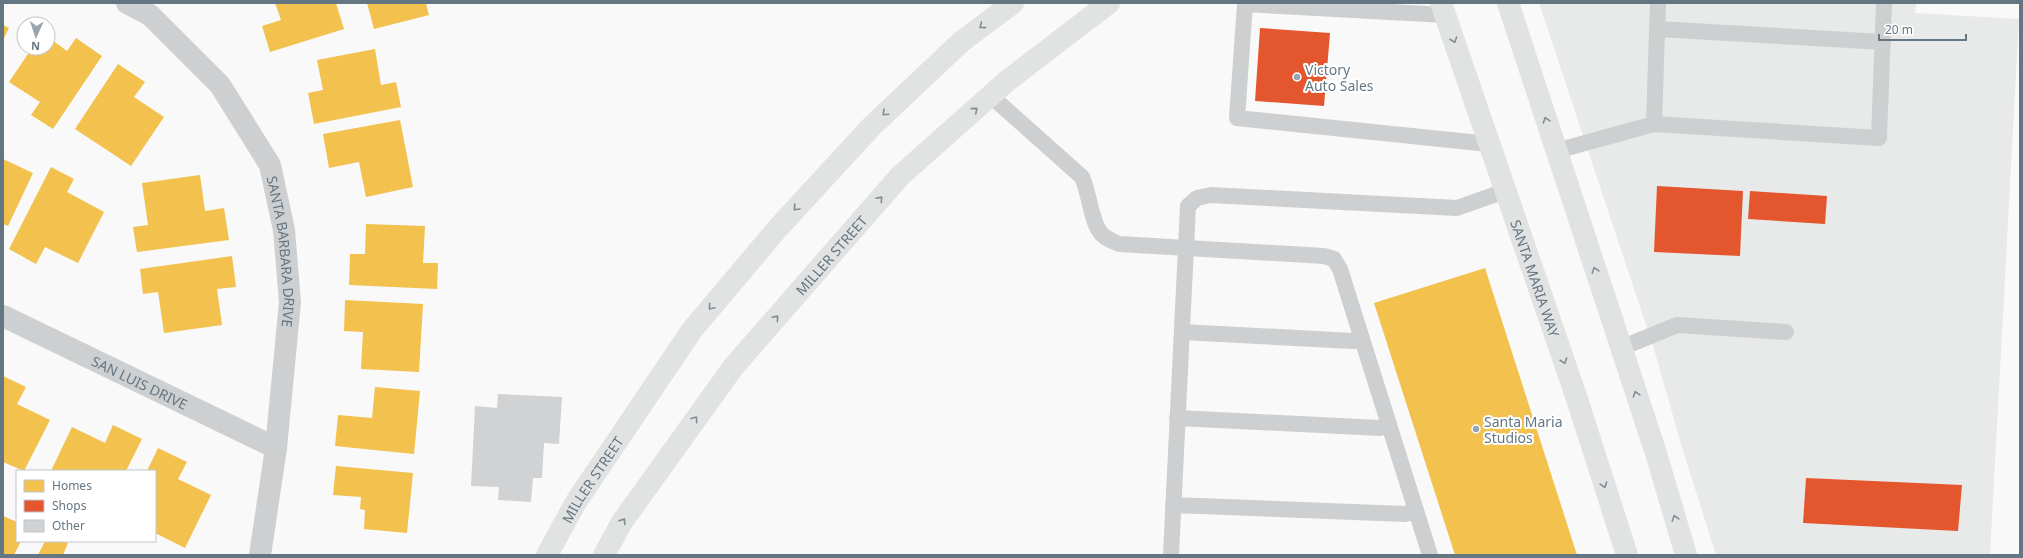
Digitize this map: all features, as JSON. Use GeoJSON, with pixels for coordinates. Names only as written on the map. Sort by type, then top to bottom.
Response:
{"type":"FeatureCollection","features":[{"type":"Feature","properties":{"kind":"street","name":"SANTA BARBARA DRIVE"},"geometry":{"type":"LineString","coordinates":[[127,3],[150,15],[220,85],[270,165],[284,230],[290,302],[276,448],[260,555]]}},
{"type":"Feature","properties":{"kind":"street","name":"MILLER STREET"},"geometry":{"type":"LineString","coordinates":[[547,555],[576,502],[692,330],[778,228],[871,127],[961,42],[1013,3]]}},
{"type":"Feature","properties":{"kind":"street","name":"MILLER STREET"},"geometry":{"type":"LineString","coordinates":[[604,555],[622,522],[734,366],[900,176],[991,96],[1109,3]]}},
{"type":"Feature","properties":{"kind":"street"},"geometry":{"type":"LineString","coordinates":[[1508,3],[1621,348],[1686,555]]}},
{"type":"Feature","properties":{"kind":"street","name":"SANTA MARIA WAY"},"geometry":{"type":"LineString","coordinates":[[1443,9],[1576,396],[1627,555]]}},
{"type":"Feature","properties":{"kind":"street","name":"SAN LUIS DRIVE"},"geometry":{"type":"LineString","coordinates":[[3,316],[276,448]]}},
{"type":"Feature","properties":{"kind":"lane"},"geometry":{"type":"LineString","coordinates":[[1654,124],[1658,3]]}},
{"type":"Feature","properties":{"kind":"lane"},"geometry":{"type":"LineString","coordinates":[[1556,151],[1654,124],[1879,138],[1884,3]]}},
{"type":"Feature","properties":{"kind":"lane"},"geometry":{"type":"LineString","coordinates":[[1443,9],[1244,4],[1236,118],[1489,144]]}},
{"type":"Feature","properties":{"kind":"lane"},"geometry":{"type":"LineString","coordinates":[[1658,29],[1883,42]]}},
{"type":"Feature","properties":{"kind":"lane"},"geometry":{"type":"LineString","coordinates":[[991,96],[1082,177],[1088,190],[1094,219],[1100,232],[1109,240],[1119,244],[1324,256],[1334,259],[1340,269],[1430,555]]}},
{"type":"Feature","properties":{"kind":"lane"},"geometry":{"type":"LineString","coordinates":[[1171,555],[1188,206],[1197,198],[1211,195],[1457,208],[1506,191]]}},
{"type":"Feature","properties":{"kind":"lane"},"geometry":{"type":"LineString","coordinates":[[1621,348],[1677,325],[1786,332]]}},
{"type":"Feature","properties":{"kind":"lane"},"geometry":{"type":"LineString","coordinates":[[1182,332],[1353,341],[1362,340]]}},
{"type":"Feature","properties":{"kind":"lane"},"geometry":{"type":"LineString","coordinates":[[1178,418],[1380,428],[1389,424]]}},
{"type":"Feature","properties":{"kind":"lane"},"geometry":{"type":"LineString","coordinates":[[1173,505],[1405,514],[1416,510]]}},
{"type":"Feature","properties":{"kind":"shaded area"},"geometry":{"type":"Polygon","coordinates":[[[1539,3],[1916,3],[1915,13],[2019,19],[1990,555],[1716,555],[1681,444],[1654,349],[1539,3]]]}},
{"type":"Feature","properties":{"kind":"building: Homes"},"geometry":{"type":"Polygon","coordinates":[[[275,3],[336,3],[344,29],[270,52],[262,26],[281,20],[275,3]]]}},
{"type":"Feature","properties":{"kind":"building: Homes"},"geometry":{"type":"Polygon","coordinates":[[[367,3],[426,3],[429,15],[374,29],[367,3]]]}},
{"type":"Feature","properties":{"kind":"building: Homes"},"geometry":{"type":"Polygon","coordinates":[[[3,25],[9,28],[3,40],[3,25]]]}},
{"type":"Feature","properties":{"kind":"building: Homes"},"geometry":{"type":"Polygon","coordinates":[[[76,38],[102,56],[53,129],[31,115],[40,102],[9,82],[27,56],[56,56],[56,43],[67,51],[76,38]]]}},
{"type":"Feature","properties":{"kind":"building: Homes"},"geometry":{"type":"Polygon","coordinates":[[[375,49],[381,85],[396,82],[401,107],[314,124],[308,93],[323,90],[317,60],[375,49]]]}},
{"type":"Feature","properties":{"kind":"building: Homes"},"geometry":{"type":"Polygon","coordinates":[[[118,64],[145,82],[134,97],[164,117],[131,166],[75,129],[118,64]]]}},
{"type":"Feature","properties":{"kind":"building: Homes"},"geometry":{"type":"Polygon","coordinates":[[[400,120],[413,187],[366,197],[359,162],[329,168],[323,134],[400,120]]]}},
{"type":"Feature","properties":{"kind":"building: Homes"},"geometry":{"type":"Polygon","coordinates":[[[3,159],[33,173],[8,226],[3,224],[3,159]]]}},
{"type":"Feature","properties":{"kind":"building: Homes"},"geometry":{"type":"Polygon","coordinates":[[[51,167],[74,179],[67,192],[104,212],[78,263],[45,247],[36,264],[9,249],[51,167]]]}},
{"type":"Feature","properties":{"kind":"building: Homes"},"geometry":{"type":"Polygon","coordinates":[[[200,175],[205,211],[224,208],[229,240],[137,252],[133,227],[148,225],[142,183],[200,175]]]}},
{"type":"Feature","properties":{"kind":"building: Homes"},"geometry":{"type":"Polygon","coordinates":[[[366,224],[425,226],[423,263],[438,263],[437,289],[349,285],[350,254],[365,254],[366,224]]]}},
{"type":"Feature","properties":{"kind":"building: Homes"},"geometry":{"type":"Polygon","coordinates":[[[232,256],[236,287],[217,289],[222,325],[164,333],[158,292],[143,294],[140,269],[232,256]]]}},
{"type":"Feature","properties":{"kind":"building: Homes","name":"Santa Maria Studios"},"geometry":{"type":"Polygon","coordinates":[[[1485,268],[1577,555],[1455,555],[1374,303],[1485,268]]]}},
{"type":"Feature","properties":{"kind":"building: Homes"},"geometry":{"type":"Polygon","coordinates":[[[345,300],[423,304],[419,372],[361,369],[363,332],[344,331],[345,300]]]}},
{"type":"Feature","properties":{"kind":"building: Homes"},"geometry":{"type":"Polygon","coordinates":[[[3,376],[26,387],[17,404],[50,420],[25,470],[3,462],[3,376]]]}},
{"type":"Feature","properties":{"kind":"building: Homes"},"geometry":{"type":"Polygon","coordinates":[[[375,387],[420,391],[414,454],[335,446],[338,415],[372,418],[375,387]]]}},
{"type":"Feature","properties":{"kind":"building: Homes"},"geometry":{"type":"Polygon","coordinates":[[[113,425],[142,439],[126,470],[51,470],[72,427],[105,443],[113,425]]]}},
{"type":"Feature","properties":{"kind":"building: Homes"},"geometry":{"type":"Polygon","coordinates":[[[158,448],[187,462],[178,479],[211,495],[185,548],[156,534],[156,470],[147,470],[158,448]]]}},
{"type":"Feature","properties":{"kind":"building: Homes"},"geometry":{"type":"Polygon","coordinates":[[[336,466],[413,473],[407,533],[364,529],[365,510],[360,509],[361,497],[333,495],[336,466]]]}},
{"type":"Feature","properties":{"kind":"building: Homes"},"geometry":{"type":"Polygon","coordinates":[[[3,516],[16,522],[16,542],[20,542],[14,555],[3,555],[3,516]]]}},
{"type":"Feature","properties":{"kind":"building: Homes"},"geometry":{"type":"Polygon","coordinates":[[[44,542],[68,543],[63,555],[38,555],[44,542]]]}},
{"type":"Feature","properties":{"kind":"building: Shops"},"geometry":{"type":"Polygon","coordinates":[[[1260,28],[1330,33],[1324,106],[1255,101],[1260,28]]]}},
{"type":"Feature","properties":{"kind":"building: Shops"},"geometry":{"type":"Polygon","coordinates":[[[1657,186],[1743,191],[1740,256],[1654,252],[1657,186]]]}},
{"type":"Feature","properties":{"kind":"building: Shops"},"geometry":{"type":"Polygon","coordinates":[[[1750,191],[1827,196],[1825,224],[1748,219],[1750,191]]]}},
{"type":"Feature","properties":{"kind":"building: Shops"},"geometry":{"type":"Polygon","coordinates":[[[1806,478],[1962,485],[1958,531],[1803,523],[1806,478]]]}},
{"type":"Feature","properties":{"kind":"building: Other"},"geometry":{"type":"Polygon","coordinates":[[[498,394],[562,397],[559,444],[544,443],[542,478],[533,478],[531,502],[498,500],[499,487],[471,486],[475,406],[497,408],[498,394]]]}},
{"type":"Feature","properties":{"kind":"place","name":"Victory Auto Sales"},"geometry":{"type":"Point","coordinates":[1297,77]}},
{"type":"Feature","properties":{"kind":"place","name":"Santa Maria Studios"},"geometry":{"type":"Point","coordinates":[1476,429]}}]}
